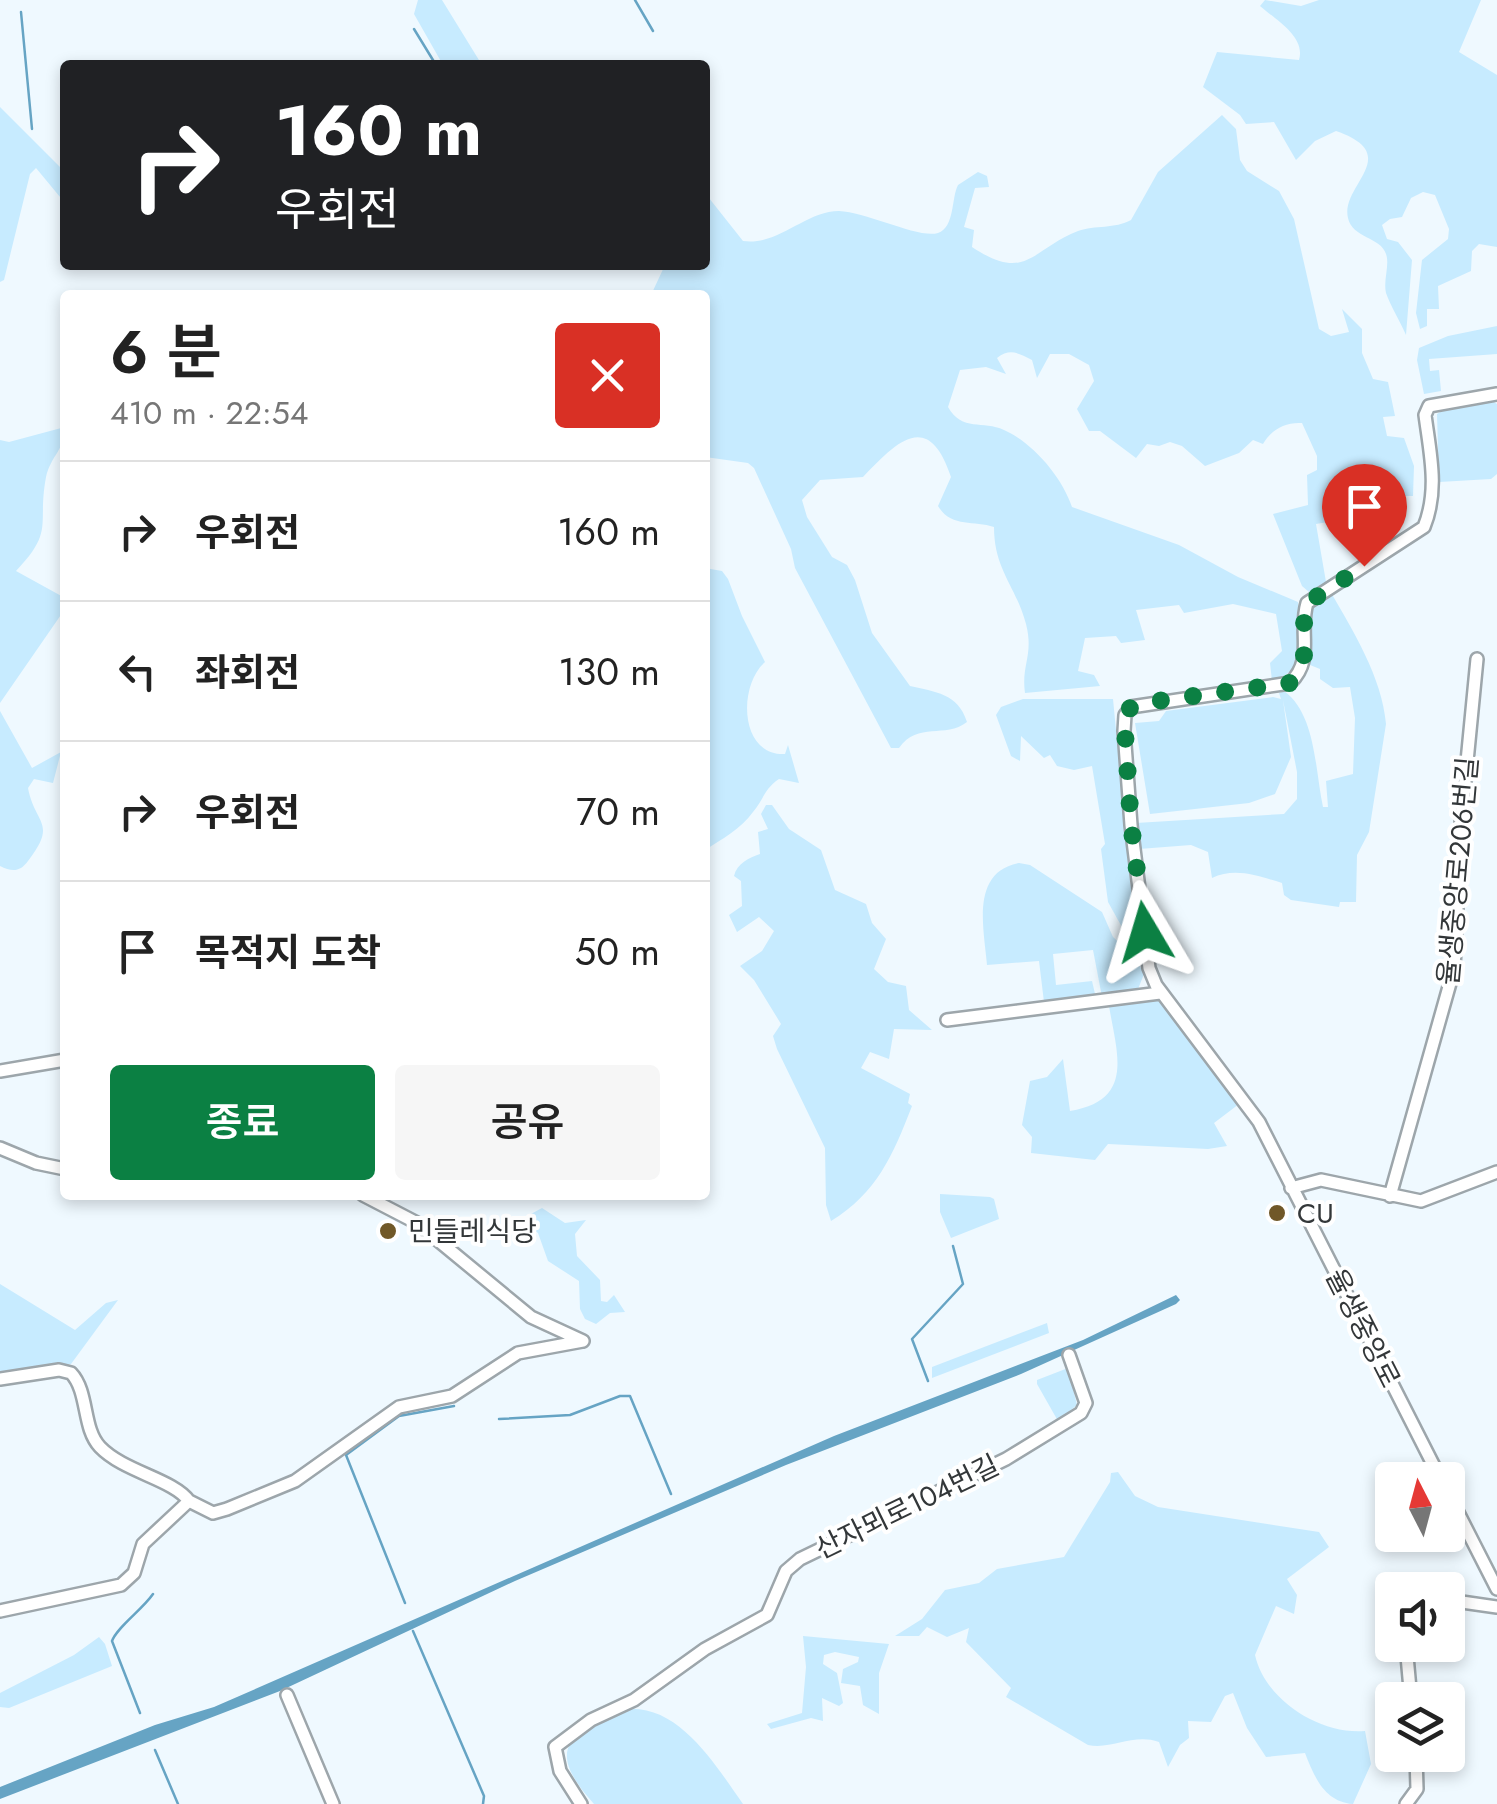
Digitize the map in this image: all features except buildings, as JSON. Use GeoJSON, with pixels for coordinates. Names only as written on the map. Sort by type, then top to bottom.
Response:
{"type":"FeatureCollection","features":[{"type":"Feature","properties":{"kind":"street"},"geometry":{"type":"LineString","coordinates":[[948,1020],[1160,993],[1150,968],[1133,842],[1124,716],[1131,707],[1149,702],[1290,683],[1306,660],[1303,615],[1307,603],[1424,527],[1432,508],[1433,480],[1425,414],[1430,406],[1497,394]]}},
{"type":"Feature","properties":{"kind":"street","name":"율생중앙로206번길"},"geometry":{"type":"LineString","coordinates":[[1390,1196],[1454,970],[1461,823],[1477,659]]}},
{"type":"Feature","properties":{"kind":"street","name":"율생중앙로"},"geometry":{"type":"LineString","coordinates":[[1160,993],[1259,1122],[1432,1462]]}},
{"type":"Feature","properties":{"kind":"street"},"geometry":{"type":"LineString","coordinates":[[0,1071],[60,1061]]}},
{"type":"Feature","properties":{"kind":"street"},"geometry":{"type":"LineString","coordinates":[[0,1148],[36,1164],[60,1168]]}},
{"type":"Feature","properties":{"kind":"street"},"geometry":{"type":"LineString","coordinates":[[1291,1188],[1321,1180],[1421,1202],[1497,1172]]}},
{"type":"Feature","properties":{"kind":"street"},"geometry":{"type":"LineString","coordinates":[[0,1379],[66,1371],[76,1376],[94,1436],[102,1449],[151,1480],[175,1486],[189,1501],[213,1512],[296,1481],[399,1407],[452,1396],[518,1353],[583,1341],[531,1317],[417,1223],[373,1200]]}},
{"type":"Feature","properties":{"kind":"street","name":"산자뫼로104번길"},"geometry":{"type":"LineString","coordinates":[[581,1804],[560,1771],[555,1747],[590,1720],[634,1700],[705,1649],[766,1615],[786,1571],[800,1558],[1006,1459],[1082,1413],[1086,1403],[1069,1356]]}},
{"type":"Feature","properties":{"kind":"street"},"geometry":{"type":"LineString","coordinates":[[0,1611],[121,1586],[134,1573],[143,1544],[189,1501]]}},
{"type":"Feature","properties":{"kind":"street"},"geometry":{"type":"LineString","coordinates":[[1465,1526],[1497,1590]]}},
{"type":"Feature","properties":{"kind":"street"},"geometry":{"type":"LineString","coordinates":[[1465,1602],[1497,1606]]}},
{"type":"Feature","properties":{"kind":"street"},"geometry":{"type":"LineString","coordinates":[[287,1695],[332,1804]]}},
{"type":"Feature","properties":{"kind":"street"},"geometry":{"type":"LineString","coordinates":[[1406,1804],[1417,1789],[1416,1772]]}},
{"type":"Feature","properties":{"kind":"shaded area"},"geometry":{"type":"Polygon","coordinates":[[[418,0],[442,0],[479,60],[440,60],[414,14],[418,0]]]}},
{"type":"Feature","properties":{"kind":"shaded area"},"geometry":{"type":"Polygon","coordinates":[[[1265,0],[1301,6],[1319,0],[1481,0],[1459,52],[1497,75],[1497,247],[1479,244],[1472,251],[1471,271],[1438,286],[1439,309],[1427,309],[1427,326],[1420,329],[1416,313],[1422,260],[1448,239],[1449,229],[1435,195],[1423,192],[1411,198],[1402,217],[1382,225],[1387,239],[1398,242],[1412,260],[1406,335],[1386,293],[1386,254],[1379,244],[1355,230],[1348,218],[1352,194],[1368,160],[1366,150],[1356,140],[1336,131],[1315,141],[1296,160],[1274,122],[1246,124],[1203,87],[1217,52],[1299,60],[1294,36],[1260,6],[1265,0]]]}},
{"type":"Feature","properties":{"kind":"shaded area"},"geometry":{"type":"Polygon","coordinates":[[[0,107],[60,167],[60,197],[36,168],[30,174],[4,280],[0,282],[0,107]]]}},
{"type":"Feature","properties":{"kind":"shaded area"},"geometry":{"type":"Polygon","coordinates":[[[1222,115],[1236,129],[1240,160],[1247,171],[1279,191],[1294,219],[1319,329],[1331,336],[1349,332],[1342,309],[1362,329],[1362,353],[1373,379],[1388,382],[1395,416],[1383,417],[1387,436],[1404,438],[1414,466],[1413,496],[1393,496],[1402,514],[1379,519],[1380,533],[1371,535],[1368,515],[1316,524],[1326,582],[1309,592],[1302,586],[1273,514],[1308,505],[1307,475],[1317,470],[1317,456],[1302,423],[1285,425],[1263,444],[1253,440],[1239,453],[1205,466],[1182,446],[1170,442],[1159,446],[1147,444],[1136,458],[1100,431],[1089,431],[1077,409],[1094,381],[1089,365],[1069,354],[1050,354],[1037,378],[1032,360],[1014,353],[997,358],[1006,374],[986,367],[960,370],[948,407],[960,420],[996,427],[1025,443],[1054,473],[1072,507],[1179,545],[1238,577],[1298,602],[1300,649],[1292,669],[1272,681],[1270,663],[1282,651],[1276,614],[1233,604],[1184,613],[1179,605],[1136,610],[1145,640],[1121,643],[1116,636],[1085,638],[1078,671],[1094,675],[1100,686],[1025,693],[1028,635],[1022,611],[1001,567],[994,527],[956,520],[943,513],[938,506],[951,477],[932,443],[911,438],[887,453],[863,477],[820,480],[802,500],[807,517],[832,557],[847,565],[872,633],[910,686],[952,699],[967,722],[959,727],[923,732],[899,748],[891,748],[795,568],[791,549],[754,468],[748,463],[710,458],[710,290],[653,290],[663,270],[710,270],[710,199],[743,241],[768,238],[815,216],[839,211],[929,234],[938,233],[947,225],[958,185],[978,172],[987,176],[989,187],[975,188],[964,227],[974,230],[972,247],[990,257],[1017,263],[1078,231],[1131,220],[1158,172],[1222,115]]]}},
{"type":"Feature","properties":{"kind":"shaded area"},"geometry":{"type":"Polygon","coordinates":[[[1497,326],[1497,354],[1429,359],[1430,371],[1439,370],[1441,391],[1424,394],[1417,360],[1419,348],[1448,336],[1497,326]]]}},
{"type":"Feature","properties":{"kind":"shaded area"},"geometry":{"type":"Polygon","coordinates":[[[1494,402],[1497,474],[1491,479],[1439,482],[1437,414],[1448,407],[1494,402]]]}},
{"type":"Feature","properties":{"kind":"shaded area"},"geometry":{"type":"Polygon","coordinates":[[[60,428],[60,446],[46,477],[40,536],[16,571],[60,595],[60,616],[0,703],[0,440],[9,442],[60,428]]]}},
{"type":"Feature","properties":{"kind":"shaded area"},"geometry":{"type":"Polygon","coordinates":[[[710,569],[722,571],[728,579],[765,662],[750,686],[747,702],[751,732],[770,752],[785,754],[788,745],[799,783],[779,779],[731,833],[710,847],[710,569]]]}},
{"type":"Feature","properties":{"kind":"shaded area"},"geometry":{"type":"Polygon","coordinates":[[[1330,591],[1373,672],[1386,724],[1369,832],[1357,855],[1356,902],[1340,902],[1339,907],[1291,900],[1284,895],[1282,883],[1247,874],[1229,873],[1212,878],[1208,852],[1191,845],[1139,849],[1136,823],[1284,814],[1297,799],[1297,772],[1283,700],[1291,757],[1275,794],[1249,803],[1150,814],[1135,723],[1159,721],[1166,711],[1281,699],[1279,693],[1284,691],[1295,701],[1308,728],[1323,807],[1328,807],[1326,781],[1353,774],[1355,718],[1350,687],[1333,688],[1320,679],[1320,669],[1310,665],[1308,604],[1330,591]]]}},
{"type":"Feature","properties":{"kind":"shaded area"},"geometry":{"type":"Polygon","coordinates":[[[1023,699],[1113,699],[1135,930],[1123,929],[1108,902],[1101,849],[1105,844],[1092,766],[1074,770],[1057,766],[1050,755],[1044,758],[1021,736],[1020,761],[1011,756],[996,715],[1001,707],[1023,699]]]}},
{"type":"Feature","properties":{"kind":"shaded area"},"geometry":{"type":"Polygon","coordinates":[[[0,711],[32,768],[60,753],[60,756],[53,783],[34,779],[28,788],[42,824],[37,848],[16,870],[0,866],[0,711]]]}},
{"type":"Feature","properties":{"kind":"shaded area"},"geometry":{"type":"Polygon","coordinates":[[[766,805],[772,805],[789,829],[821,850],[835,890],[866,904],[872,923],[886,939],[874,969],[888,982],[906,986],[909,1010],[932,1030],[894,1029],[889,1059],[870,1052],[861,1068],[910,1094],[908,1103],[912,1106],[882,1171],[860,1198],[831,1221],[826,1205],[825,1148],[777,1049],[773,1036],[781,1024],[754,980],[740,966],[762,951],[774,931],[759,917],[737,932],[729,915],[742,906],[741,881],[734,876],[736,871],[760,854],[758,832],[768,829],[761,814],[766,805]]]}},
{"type":"Feature","properties":{"kind":"shaded area"},"geometry":{"type":"Polygon","coordinates":[[[1019,863],[1030,865],[1102,912],[1113,937],[1134,956],[1144,974],[1138,989],[1102,997],[1093,950],[1053,954],[1056,985],[1092,981],[1096,998],[1044,1002],[1039,961],[987,965],[983,919],[987,890],[1003,868],[1019,863]]]}},
{"type":"Feature","properties":{"kind":"shaded area"},"geometry":{"type":"Polygon","coordinates":[[[1149,997],[1160,999],[1239,1104],[1214,1123],[1227,1146],[1208,1149],[1108,1144],[1095,1160],[1031,1153],[1032,1137],[1022,1125],[1030,1081],[1047,1077],[1063,1059],[1070,1111],[1105,1097],[1117,1072],[1109,1006],[1149,997]]]}},
{"type":"Feature","properties":{"kind":"shaded area"},"geometry":{"type":"Polygon","coordinates":[[[940,1194],[990,1197],[999,1219],[951,1238],[940,1212],[940,1194]]]}},
{"type":"Feature","properties":{"kind":"shaded area"},"geometry":{"type":"Polygon","coordinates":[[[542,1208],[565,1223],[586,1220],[575,1234],[577,1256],[600,1280],[601,1301],[607,1302],[614,1295],[625,1312],[610,1313],[596,1324],[585,1319],[580,1309],[579,1281],[548,1261],[538,1233],[520,1220],[542,1208]]]}},
{"type":"Feature","properties":{"kind":"shaded area"},"geometry":{"type":"Polygon","coordinates":[[[0,1284],[75,1330],[106,1303],[118,1300],[71,1364],[0,1374],[0,1284]]]}},
{"type":"Feature","properties":{"kind":"shaded area"},"geometry":{"type":"Polygon","coordinates":[[[1176,1295],[1180,1300],[1176,1304],[1021,1374],[786,1465],[515,1581],[280,1691],[0,1799],[0,1787],[155,1725],[214,1707],[834,1436],[1083,1340],[1176,1295]]]}},
{"type":"Feature","properties":{"kind":"shaded area"},"geometry":{"type":"Polygon","coordinates":[[[1047,1323],[1049,1333],[932,1378],[932,1367],[1047,1323]]]}},
{"type":"Feature","properties":{"kind":"shaded area"},"geometry":{"type":"Polygon","coordinates":[[[1068,1368],[1077,1405],[1058,1421],[1037,1380],[1068,1368]]]}},
{"type":"Feature","properties":{"kind":"shaded area"},"geometry":{"type":"Polygon","coordinates":[[[1118,1472],[1135,1496],[1158,1507],[1319,1532],[1329,1547],[1287,1579],[1297,1595],[1294,1614],[1276,1606],[1255,1655],[1270,1686],[1297,1711],[1330,1727],[1365,1731],[1371,1764],[1353,1804],[1327,1793],[1305,1753],[1266,1757],[1247,1728],[1233,1693],[1225,1696],[1211,1722],[1188,1721],[1189,1738],[1180,1745],[1168,1767],[1159,1742],[1140,1739],[1088,1745],[1006,1697],[1011,1688],[966,1642],[969,1628],[947,1637],[927,1627],[919,1636],[895,1636],[922,1619],[945,1590],[979,1583],[997,1569],[1064,1557],[1110,1482],[1111,1473],[1118,1472]]]}},
{"type":"Feature","properties":{"kind":"shaded area"},"geometry":{"type":"Polygon","coordinates":[[[803,1636],[889,1644],[879,1673],[879,1714],[863,1705],[860,1686],[841,1683],[843,1669],[858,1662],[859,1657],[835,1652],[824,1655],[823,1664],[837,1673],[843,1703],[839,1706],[822,1698],[823,1721],[811,1718],[771,1729],[767,1724],[802,1713],[806,1667],[803,1636]]]}},
{"type":"Feature","properties":{"kind":"shaded area"},"geometry":{"type":"Polygon","coordinates":[[[99,1637],[112,1666],[9,1708],[0,1707],[0,1693],[74,1655],[99,1637]]]}},
{"type":"Feature","properties":{"kind":"shaded area"},"geometry":{"type":"Polygon","coordinates":[[[627,1709],[646,1710],[680,1727],[708,1756],[743,1804],[594,1804],[570,1769],[570,1745],[577,1735],[627,1709]]]}},
{"type":"Feature","properties":{"kind":"waterway"},"geometry":{"type":"LineString","coordinates":[[635,0],[653,31]]}},
{"type":"Feature","properties":{"kind":"waterway"},"geometry":{"type":"LineString","coordinates":[[21,12],[32,129]]}},
{"type":"Feature","properties":{"kind":"waterway"},"geometry":{"type":"LineString","coordinates":[[414,29],[433,60]]}},
{"type":"Feature","properties":{"kind":"waterway"},"geometry":{"type":"LineString","coordinates":[[928,1381],[912,1339],[963,1284],[953,1246]]}},
{"type":"Feature","properties":{"kind":"waterway"},"geometry":{"type":"LineString","coordinates":[[499,1419],[570,1415],[620,1396],[630,1396],[671,1494]]}},
{"type":"Feature","properties":{"kind":"waterway"},"geometry":{"type":"LineString","coordinates":[[405,1603],[346,1455],[399,1416],[454,1406]]}},
{"type":"Feature","properties":{"kind":"waterway"},"geometry":{"type":"LineString","coordinates":[[140,1713],[112,1641],[153,1594]]}},
{"type":"Feature","properties":{"kind":"waterway"},"geometry":{"type":"LineString","coordinates":[[413,1631],[484,1796],[483,1804]]}},
{"type":"Feature","properties":{"kind":"waterway"},"geometry":{"type":"LineString","coordinates":[[155,1750],[178,1804]]}},
{"type":"Feature","properties":{"kind":"place","name":"CU"},"geometry":{"type":"Point","coordinates":[1277,1213]}},
{"type":"Feature","properties":{"kind":"place","name":"민들레식당"},"geometry":{"type":"Point","coordinates":[388,1231]}},
{"type":"Feature","properties":{"kind":"route"},"geometry":{"type":"LineString","coordinates":[[1145,932],[1131,824],[1124,716],[1131,707],[1149,702],[1290,683],[1306,660],[1303,615],[1307,603],[1364,566]]}}]}
